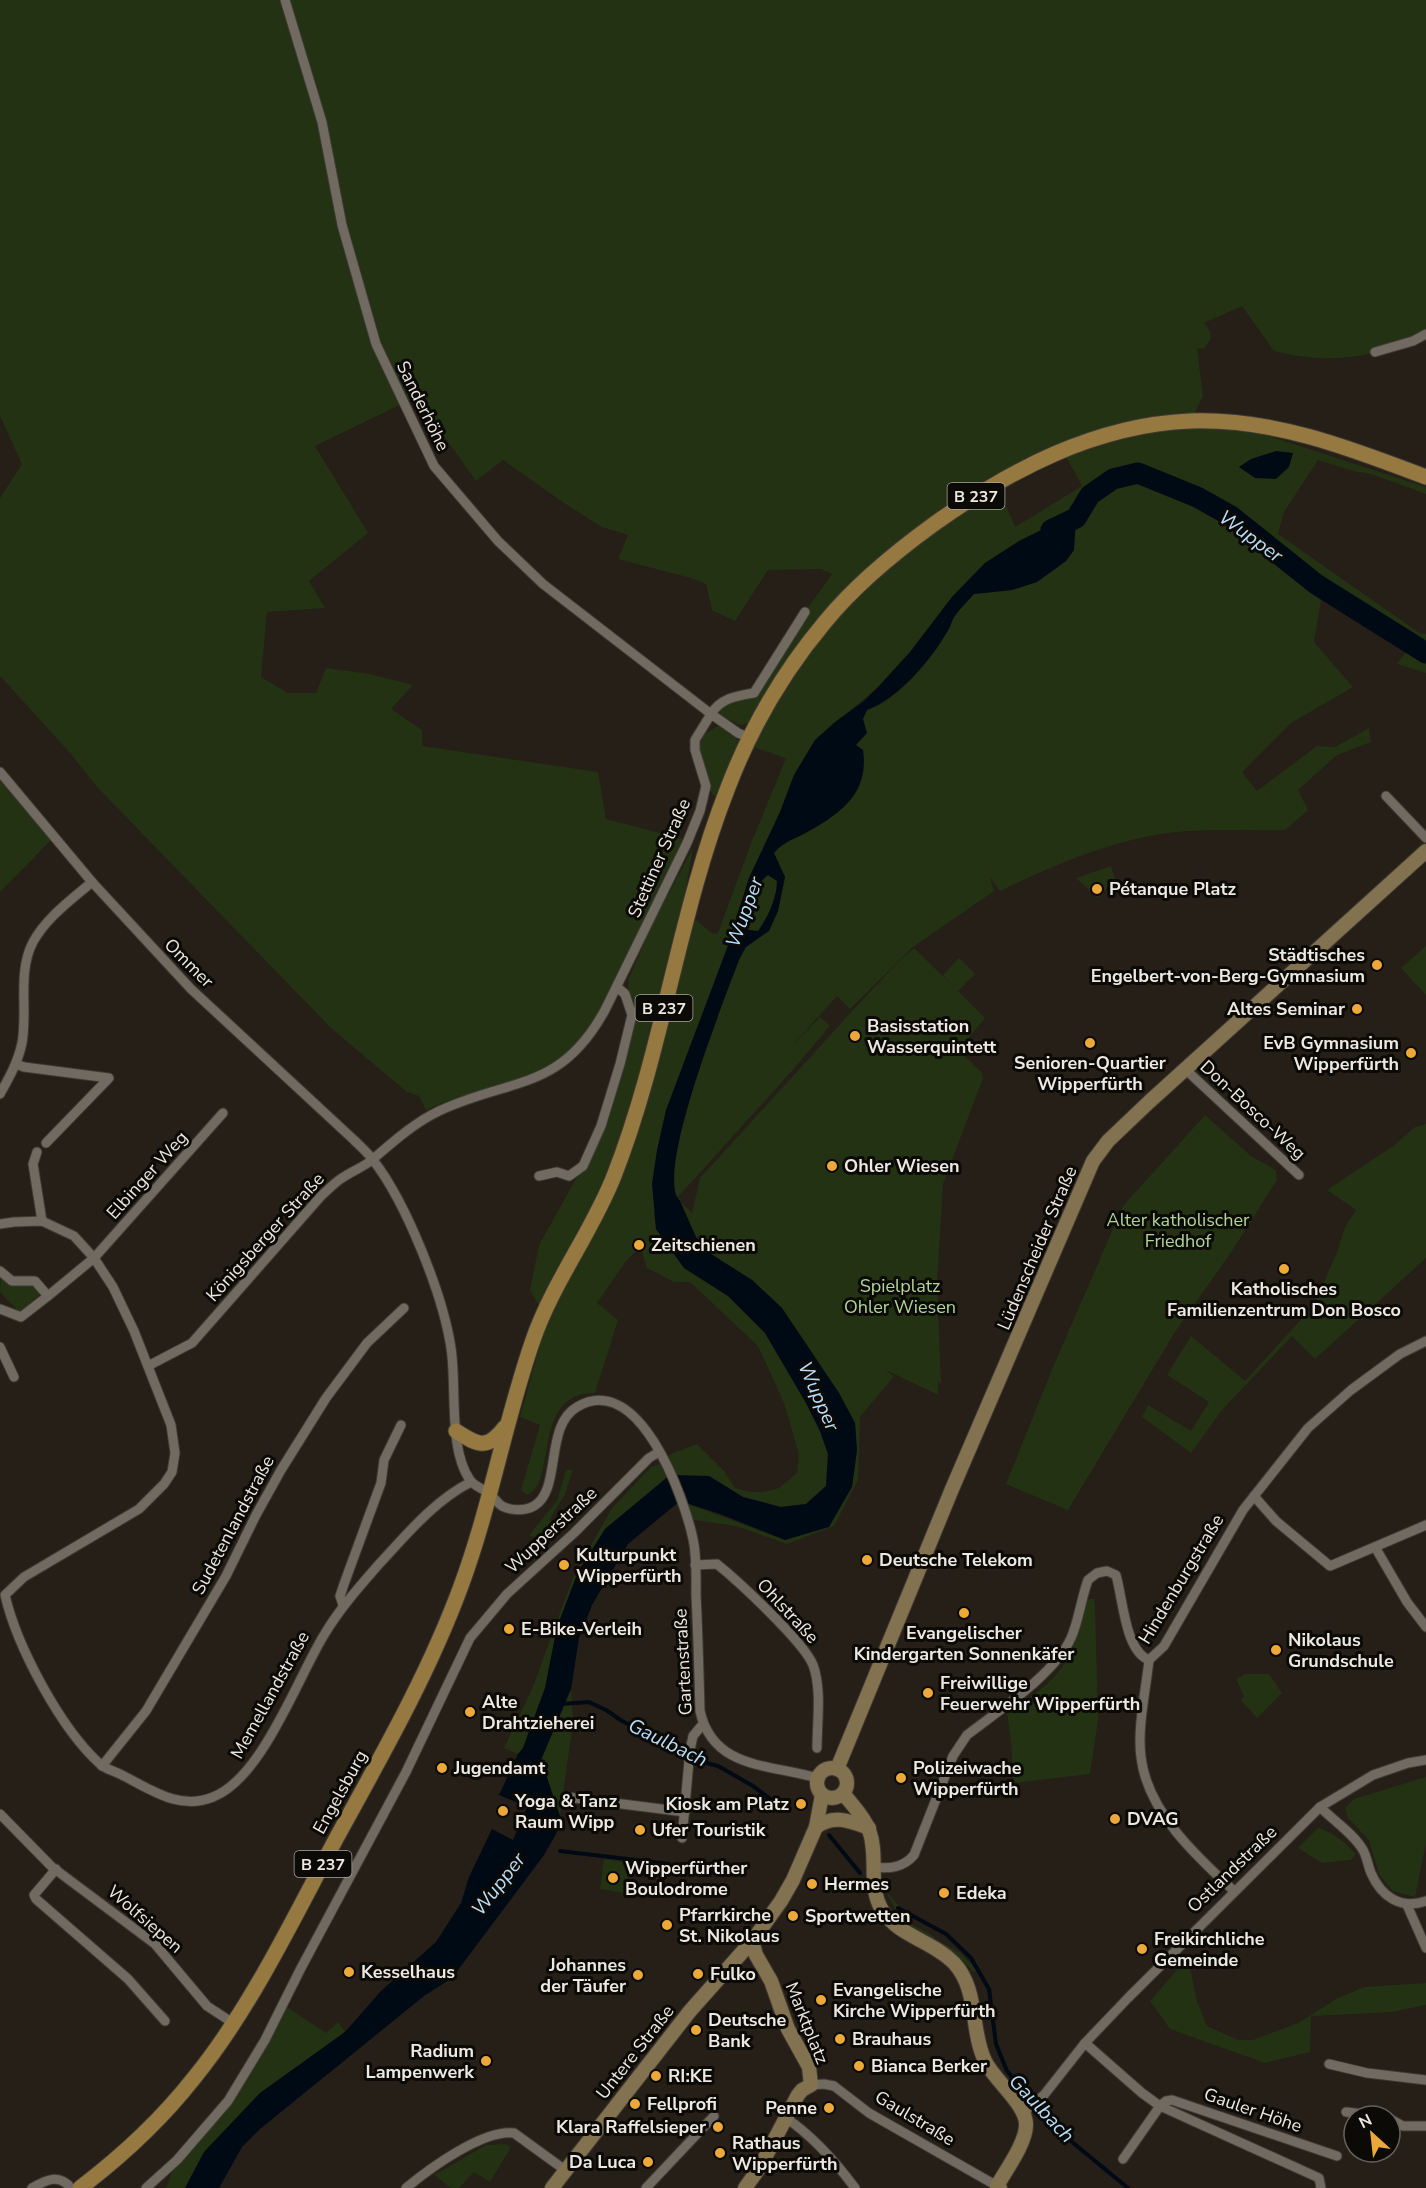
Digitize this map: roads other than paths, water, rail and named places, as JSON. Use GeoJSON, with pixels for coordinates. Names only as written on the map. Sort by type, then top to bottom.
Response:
{"type":"FeatureCollection","features":[{"type":"Feature","properties":{"kind":"main road","name":"B 237"},"geometry":{"type":"LineString","coordinates":[[490,1494],[534,1336],[563,1272],[596,1214],[615,1172],[645,1081],[702,865],[727,789],[773,694],[822,625],[854,591],[914,539],[963,504],[1043,458],[1084,441],[1156,424],[1194,421],[1233,422],[1296,433],[1331,442],[1426,477]]}},
{"type":"Feature","properties":{"kind":"main road","name":"Lüdenscheider Straße"},"geometry":{"type":"LineString","coordinates":[[837,1769],[952,1489],[1093,1161],[1115,1134],[1185,1069],[1425,853]]}},
{"type":"Feature","properties":{"kind":"main road"},"geometry":{"type":"LineString","coordinates":[[456,1431],[474,1442],[484,1444],[496,1438],[509,1422]]}},
{"type":"Feature","properties":{"kind":"main road","name":"Engelsburg"},"geometry":{"type":"LineString","coordinates":[[80,2188],[113,2162],[154,2124],[197,2075],[233,2023],[284,1935],[415,1692],[460,1591],[490,1494]]}},
{"type":"Feature","properties":{"kind":"main road"},"geometry":{"type":"LineString","coordinates":[[827,1768],[837,1769],[847,1780],[843,1793],[831,1798],[822,1795],[817,1787],[817,1778],[827,1768]]}},
{"type":"Feature","properties":{"kind":"main road"},"geometry":{"type":"LineString","coordinates":[[843,1793],[869,1828],[873,1847],[876,1896],[890,1920],[898,1928],[939,1951],[963,1974],[969,1989],[979,2047],[985,2061],[995,2079],[1027,2110],[1024,2138],[998,2188]]}},
{"type":"Feature","properties":{"kind":"main road"},"geometry":{"type":"LineString","coordinates":[[752,1941],[793,1880],[816,1827],[822,1795]]}},
{"type":"Feature","properties":{"kind":"main road"},"geometry":{"type":"LineString","coordinates":[[816,1827],[827,1820],[846,1819],[869,1828]]}},
{"type":"Feature","properties":{"kind":"main road","name":"Untere Straße"},"geometry":{"type":"LineString","coordinates":[[552,2188],[690,2011],[752,1941]]}},
{"type":"Feature","properties":{"kind":"main road","name":"Marktplatz"},"geometry":{"type":"LineString","coordinates":[[745,2188],[762,2164],[798,2095],[811,2085],[809,2067],[788,2029],[771,1981],[756,1955],[752,1941]]}},
{"type":"Feature","properties":{"kind":"main road"},"geometry":{"type":"LineString","coordinates":[[740,1954],[756,1955]]}},
{"type":"Feature","properties":{"kind":"street","name":"Sanderhöhe"},"geometry":{"type":"LineString","coordinates":[[285,0],[321,122],[342,225],[376,344],[434,466],[498,541],[543,584],[711,714]]}},
{"type":"Feature","properties":{"kind":"street"},"geometry":{"type":"LineString","coordinates":[[1375,352],[1413,341],[1426,334]]}},
{"type":"Feature","properties":{"kind":"street"},"geometry":{"type":"LineString","coordinates":[[750,738],[711,714],[716,706],[728,698],[754,693],[805,612]]}},
{"type":"Feature","properties":{"kind":"street","name":"Stettiner Straße"},"geometry":{"type":"LineString","coordinates":[[373,1159],[392,1141],[439,1111],[523,1083],[558,1066],[591,1034],[617,987],[687,843],[700,811],[706,786],[695,750],[695,740],[711,714]]}},
{"type":"Feature","properties":{"kind":"street","name":"Ommer"},"geometry":{"type":"LineString","coordinates":[[0,772],[92,882],[191,989],[329,1115],[373,1159]]}},
{"type":"Feature","properties":{"kind":"street"},"geometry":{"type":"LineString","coordinates":[[1386,796],[1426,838]]}},
{"type":"Feature","properties":{"kind":"street"},"geometry":{"type":"LineString","coordinates":[[0,1094],[16,1064],[22,1042],[25,978],[32,943],[50,920],[92,882]]}},
{"type":"Feature","properties":{"kind":"street"},"geometry":{"type":"LineString","coordinates":[[538,1176],[557,1172],[569,1176],[583,1166],[601,1126],[632,1015],[625,994],[617,987]]}},
{"type":"Feature","properties":{"kind":"street"},"geometry":{"type":"LineString","coordinates":[[16,1064],[35,1069],[109,1078],[46,1143]]}},
{"type":"Feature","properties":{"kind":"street","name":"Don-Bosco-Weg"},"geometry":{"type":"LineString","coordinates":[[1185,1069],[1299,1175]]}},
{"type":"Feature","properties":{"kind":"street","name":"Elbinger Weg"},"geometry":{"type":"LineString","coordinates":[[0,1309],[21,1317],[94,1258],[223,1113]]}},
{"type":"Feature","properties":{"kind":"street"},"geometry":{"type":"LineString","coordinates":[[37,1152],[33,1164],[42,1221]]}},
{"type":"Feature","properties":{"kind":"street"},"geometry":{"type":"LineString","coordinates":[[373,1159],[409,1221],[444,1313],[451,1347],[459,1455],[471,1482],[490,1494]]}},
{"type":"Feature","properties":{"kind":"street","name":"Königsberger Straße"},"geometry":{"type":"LineString","coordinates":[[148,1366],[192,1343],[321,1196],[341,1178],[373,1159]]}},
{"type":"Feature","properties":{"kind":"street"},"geometry":{"type":"LineString","coordinates":[[0,1224],[42,1221],[74,1236],[94,1258],[113,1287],[148,1366]]}},
{"type":"Feature","properties":{"kind":"street"},"geometry":{"type":"LineString","coordinates":[[0,1271],[12,1281],[35,1281],[48,1296]]}},
{"type":"Feature","properties":{"kind":"street","name":"Sudetenlandstraße"},"geometry":{"type":"LineString","coordinates":[[102,1766],[146,1711],[225,1576],[280,1470],[326,1398],[368,1343],[404,1308]]}},
{"type":"Feature","properties":{"kind":"street","name":"Hindenburgstraße"},"geometry":{"type":"LineString","coordinates":[[873,1867],[890,1868],[900,1865],[914,1855],[959,1744],[1037,1679],[1066,1648],[1092,1575],[1107,1571],[1116,1575],[1132,1645],[1140,1655],[1149,1660],[1164,1646],[1232,1526],[1308,1428],[1351,1390],[1400,1354],[1426,1341]]}},
{"type":"Feature","properties":{"kind":"street"},"geometry":{"type":"LineString","coordinates":[[0,1347],[15,1377]]}},
{"type":"Feature","properties":{"kind":"street","name":"Memellandstraße"},"geometry":{"type":"LineString","coordinates":[[148,1366],[171,1425],[175,1454],[172,1472],[139,1509],[24,1576],[5,1595],[19,1636],[56,1709],[75,1738],[102,1766],[164,1798],[189,1802],[213,1798],[235,1785],[260,1755],[313,1653],[344,1605],[400,1540],[457,1489],[471,1482]]}},
{"type":"Feature","properties":{"kind":"street","name":"Gartenstraße"},"geometry":{"type":"LineString","coordinates":[[490,1494],[502,1506],[517,1510],[537,1504],[545,1494],[562,1422],[568,1413],[580,1405],[603,1401],[627,1410],[644,1425],[667,1466],[693,1540],[700,1711],[703,1724],[714,1742],[730,1755],[761,1766],[817,1778]]}},
{"type":"Feature","properties":{"kind":"street","name":"Memellandstraße"},"geometry":{"type":"LineString","coordinates":[[344,1605],[340,1596],[381,1483],[384,1460],[401,1425]]}},
{"type":"Feature","properties":{"kind":"street","name":"Wupperstraße"},"geometry":{"type":"LineString","coordinates":[[146,2188],[177,2160],[228,2101],[265,2040],[398,1786],[470,1638],[507,1594],[574,1533],[649,1458],[659,1452]]}},
{"type":"Feature","properties":{"kind":"street"},"geometry":{"type":"LineString","coordinates":[[1254,1496],[1276,1521],[1330,1566],[1426,1525]]}},
{"type":"Feature","properties":{"kind":"street"},"geometry":{"type":"LineString","coordinates":[[1375,1548],[1407,1602],[1426,1627]]}},
{"type":"Feature","properties":{"kind":"street","name":"Ohlstraße"},"geometry":{"type":"LineString","coordinates":[[695,1564],[717,1564],[732,1576],[810,1658],[817,1691],[817,1748]]}},
{"type":"Feature","properties":{"kind":"street"},"geometry":{"type":"LineString","coordinates":[[1149,1660],[1140,1744],[1143,1772],[1148,1788],[1188,1848],[1234,1891]]}},
{"type":"Feature","properties":{"kind":"street"},"geometry":{"type":"LineString","coordinates":[[682,1838],[690,1750],[693,1736],[703,1724]]}},
{"type":"Feature","properties":{"kind":"street","name":"Ostlandstraße"},"geometry":{"type":"LineString","coordinates":[[1027,2110],[1044,2095],[1085,2043],[1234,1891],[1320,1808],[1373,1775],[1408,1763],[1426,1760]]}},
{"type":"Feature","properties":{"kind":"street"},"geometry":{"type":"LineString","coordinates":[[567,1797],[685,1812]]}},
{"type":"Feature","properties":{"kind":"street"},"geometry":{"type":"LineString","coordinates":[[1320,1808],[1352,1837],[1363,1851],[1371,1874],[1388,1897],[1407,1905],[1417,1905],[1426,1901]]}},
{"type":"Feature","properties":{"kind":"street","name":"Wolfsiepen"},"geometry":{"type":"LineString","coordinates":[[0,1814],[56,1869],[155,1944],[207,2006],[233,2023]]}},
{"type":"Feature","properties":{"kind":"street"},"geometry":{"type":"LineString","coordinates":[[56,1869],[34,1895],[36,1899],[128,1979],[165,2021]]}},
{"type":"Feature","properties":{"kind":"street"},"geometry":{"type":"LineString","coordinates":[[1407,1905],[1426,1948]]}},
{"type":"Feature","properties":{"kind":"street","name":"Gauler Höhe"},"geometry":{"type":"LineString","coordinates":[[1085,2043],[1160,2106],[1319,2178],[1321,2188]]}},
{"type":"Feature","properties":{"kind":"street"},"geometry":{"type":"LineString","coordinates":[[1329,2064],[1367,2073],[1426,2080]]}},
{"type":"Feature","properties":{"kind":"street","name":"Gaulstraße"},"geometry":{"type":"LineString","coordinates":[[811,2085],[834,2086],[869,2113],[998,2188]]}},
{"type":"Feature","properties":{"kind":"street","name":"Gauler Höhe"},"geometry":{"type":"LineString","coordinates":[[1160,2106],[1172,2100],[1337,2156]]}},
{"type":"Feature","properties":{"kind":"street"},"geometry":{"type":"LineString","coordinates":[[1124,2159],[1160,2106]]}},
{"type":"Feature","properties":{"kind":"street"},"geometry":{"type":"LineString","coordinates":[[646,2188],[714,2116]]}},
{"type":"Feature","properties":{"kind":"street"},"geometry":{"type":"LineString","coordinates":[[786,2118],[830,2155],[855,2188]]}},
{"type":"Feature","properties":{"kind":"street"},"geometry":{"type":"LineString","coordinates":[[1402,2125],[1426,2126]]}},
{"type":"Feature","properties":{"kind":"street"},"geometry":{"type":"LineString","coordinates":[[406,2188],[459,2152],[484,2139],[507,2132],[514,2133],[565,2170]]}},
{"type":"Feature","properties":{"kind":"street"},"geometry":{"type":"LineString","coordinates":[[32,2188],[51,2178],[62,2180],[71,2188]]}},
{"type":"Feature","properties":{"kind":"water"},"geometry":{"type":"Polygon","coordinates":[[[1276,451],[1293,453],[1289,467],[1276,479],[1255,478],[1239,467],[1251,459],[1276,451]]]}},
{"type":"Feature","properties":{"kind":"water"},"geometry":{"type":"Polygon","coordinates":[[[1070,516],[1076,518],[1074,550],[1066,561],[1037,582],[1012,590],[974,594],[957,612],[940,643],[913,677],[879,705],[867,710],[863,719],[867,733],[856,745],[863,750],[864,765],[858,789],[843,808],[833,816],[786,843],[774,853],[785,877],[778,911],[769,931],[746,947],[739,960],[695,1085],[683,1123],[676,1158],[674,1185],[696,1237],[711,1254],[752,1280],[782,1308],[839,1393],[855,1423],[857,1450],[852,1487],[829,1527],[785,1540],[680,1501],[628,1544],[592,1605],[579,1638],[571,1689],[541,1760],[560,1816],[558,1829],[544,1855],[452,1978],[424,1996],[260,2129],[242,2147],[219,2188],[185,2188],[204,2152],[260,2093],[345,2032],[381,1991],[436,1942],[461,1903],[469,1877],[492,1829],[513,1840],[527,1807],[499,1795],[523,1748],[545,1688],[557,1627],[578,1572],[605,1529],[670,1475],[709,1476],[743,1497],[781,1507],[806,1504],[826,1486],[828,1454],[820,1431],[765,1333],[728,1296],[684,1268],[656,1229],[652,1184],[657,1150],[666,1110],[727,948],[749,878],[780,812],[794,775],[815,740],[879,686],[910,652],[952,597],[985,563],[1019,541],[1070,516]],[[768,875],[759,883],[744,924],[749,930],[758,931],[765,920],[774,901],[777,881],[768,875]]]}},
{"type":"Feature","properties":{"kind":"waterway","name":"Wupper"},"geometry":{"type":"LineString","coordinates":[[1051,530],[1076,518],[1090,495],[1113,479],[1138,473],[1197,497],[1231,516],[1316,584],[1426,653]]}},
{"type":"Feature","properties":{"kind":"waterway","name":"Gaulbach"},"geometry":{"type":"LineString","coordinates":[[561,1704],[589,1702],[699,1761],[718,1766],[753,1786],[774,1802]]}},
{"type":"Feature","properties":{"kind":"waterway","name":"Gaulbach"},"geometry":{"type":"LineString","coordinates":[[829,1835],[860,1873]]}},
{"type":"Feature","properties":{"kind":"waterway"},"geometry":{"type":"LineString","coordinates":[[560,1851],[669,1864]]}},
{"type":"Feature","properties":{"kind":"waterway","name":"Gaulbach"},"geometry":{"type":"LineString","coordinates":[[898,1908],[946,1934],[971,1958],[989,1989],[996,2044],[1007,2071],[1055,2128],[1128,2188]]}},
{"type":"Feature","properties":{"kind":"place","name":"Pétanque Platz"},"geometry":{"type":"Point","coordinates":[1097,889]}},
{"type":"Feature","properties":{"kind":"place","name":"Städtisches Engelbert-von-Berg-Gymnasium"},"geometry":{"type":"Point","coordinates":[1377,965]}},
{"type":"Feature","properties":{"kind":"place","name":"Altes Seminar"},"geometry":{"type":"Point","coordinates":[1357,1009]}},
{"type":"Feature","properties":{"kind":"place","name":"Basisstation Wasserquintett"},"geometry":{"type":"Point","coordinates":[855,1036]}},
{"type":"Feature","properties":{"kind":"place","name":"Senioren-Quartier Wipperfürth"},"geometry":{"type":"Point","coordinates":[1090,1043]}},
{"type":"Feature","properties":{"kind":"place","name":"EvB Gymnasium Wipperfürth"},"geometry":{"type":"Point","coordinates":[1411,1053]}},
{"type":"Feature","properties":{"kind":"place","name":"Ohler Wiesen"},"geometry":{"type":"Point","coordinates":[832,1166]}},
{"type":"Feature","properties":{"kind":"place","name":"Zeitschienen"},"geometry":{"type":"Point","coordinates":[639,1245]}},
{"type":"Feature","properties":{"kind":"place","name":"Katholisches Familienzentrum Don Bosco"},"geometry":{"type":"Point","coordinates":[1284,1269]}},
{"type":"Feature","properties":{"kind":"place","name":"Deutsche Telekom"},"geometry":{"type":"Point","coordinates":[867,1560]}},
{"type":"Feature","properties":{"kind":"place","name":"Kulturpunkt Wipperfürth"},"geometry":{"type":"Point","coordinates":[564,1565]}},
{"type":"Feature","properties":{"kind":"place","name":"Evangelischer Kindergarten Sonnenkäfer"},"geometry":{"type":"Point","coordinates":[964,1613]}},
{"type":"Feature","properties":{"kind":"place","name":"E-Bike-Verleih"},"geometry":{"type":"Point","coordinates":[509,1629]}},
{"type":"Feature","properties":{"kind":"place","name":"Nikolaus Grundschule"},"geometry":{"type":"Point","coordinates":[1276,1650]}},
{"type":"Feature","properties":{"kind":"place","name":"Freiwillige Feuerwehr Wipperfürth"},"geometry":{"type":"Point","coordinates":[928,1693]}},
{"type":"Feature","properties":{"kind":"place","name":"Alte Drahtzieherei"},"geometry":{"type":"Point","coordinates":[470,1712]}},
{"type":"Feature","properties":{"kind":"place","name":"Jugendamt"},"geometry":{"type":"Point","coordinates":[442,1768]}},
{"type":"Feature","properties":{"kind":"place","name":"Polizeiwache Wipperfürth"},"geometry":{"type":"Point","coordinates":[901,1778]}},
{"type":"Feature","properties":{"kind":"place","name":"Kiosk am Platz"},"geometry":{"type":"Point","coordinates":[801,1804]}},
{"type":"Feature","properties":{"kind":"place","name":"Yoga & Tanz Raum Wipp"},"geometry":{"type":"Point","coordinates":[503,1811]}},
{"type":"Feature","properties":{"kind":"place","name":"DVAG"},"geometry":{"type":"Point","coordinates":[1115,1819]}},
{"type":"Feature","properties":{"kind":"place","name":"Ufer Touristik"},"geometry":{"type":"Point","coordinates":[640,1830]}},
{"type":"Feature","properties":{"kind":"place","name":"Wipperfürther Boulodrome"},"geometry":{"type":"Point","coordinates":[613,1878]}},
{"type":"Feature","properties":{"kind":"place","name":"Hermes"},"geometry":{"type":"Point","coordinates":[812,1884]}},
{"type":"Feature","properties":{"kind":"place","name":"Edeka"},"geometry":{"type":"Point","coordinates":[944,1893]}},
{"type":"Feature","properties":{"kind":"place","name":"Sportwetten"},"geometry":{"type":"Point","coordinates":[793,1916]}},
{"type":"Feature","properties":{"kind":"place","name":"Pfarrkirche St. Nikolaus"},"geometry":{"type":"Point","coordinates":[667,1925]}},
{"type":"Feature","properties":{"kind":"place","name":"Freikirchliche Gemeinde"},"geometry":{"type":"Point","coordinates":[1142,1949]}},
{"type":"Feature","properties":{"kind":"place","name":"Kesselhaus"},"geometry":{"type":"Point","coordinates":[349,1972]}},
{"type":"Feature","properties":{"kind":"place","name":"Fulko"},"geometry":{"type":"Point","coordinates":[698,1974]}},
{"type":"Feature","properties":{"kind":"place","name":"Johannes der Täufer"},"geometry":{"type":"Point","coordinates":[638,1975]}},
{"type":"Feature","properties":{"kind":"place","name":"Evangelische Kirche Wipperfürth"},"geometry":{"type":"Point","coordinates":[821,2000]}},
{"type":"Feature","properties":{"kind":"place","name":"Deutsche Bank"},"geometry":{"type":"Point","coordinates":[696,2030]}},
{"type":"Feature","properties":{"kind":"place","name":"Brauhaus"},"geometry":{"type":"Point","coordinates":[840,2039]}},
{"type":"Feature","properties":{"kind":"place","name":"Radium Lampenwerk"},"geometry":{"type":"Point","coordinates":[486,2061]}},
{"type":"Feature","properties":{"kind":"place","name":"Bianca Berker"},"geometry":{"type":"Point","coordinates":[859,2066]}},
{"type":"Feature","properties":{"kind":"place","name":"RI:KE"},"geometry":{"type":"Point","coordinates":[656,2076]}},
{"type":"Feature","properties":{"kind":"place","name":"Fellprofi"},"geometry":{"type":"Point","coordinates":[635,2104]}},
{"type":"Feature","properties":{"kind":"place","name":"Penne"},"geometry":{"type":"Point","coordinates":[829,2108]}},
{"type":"Feature","properties":{"kind":"place","name":"Klara Raffelsieper"},"geometry":{"type":"Point","coordinates":[718,2127]}},
{"type":"Feature","properties":{"kind":"place","name":"Rathaus Wipperfürth"},"geometry":{"type":"Point","coordinates":[720,2153]}},
{"type":"Feature","properties":{"kind":"place","name":"Da Luca"},"geometry":{"type":"Point","coordinates":[648,2162]}},
{"type":"Feature","properties":{"kind":"park label","name":"Alter katholischer Friedhof"},"geometry":{"type":"Point","coordinates":[1178,1230]}},
{"type":"Feature","properties":{"kind":"park label","name":"Spielplatz Ohler Wiesen"},"geometry":{"type":"Point","coordinates":[900,1296]}}]}
